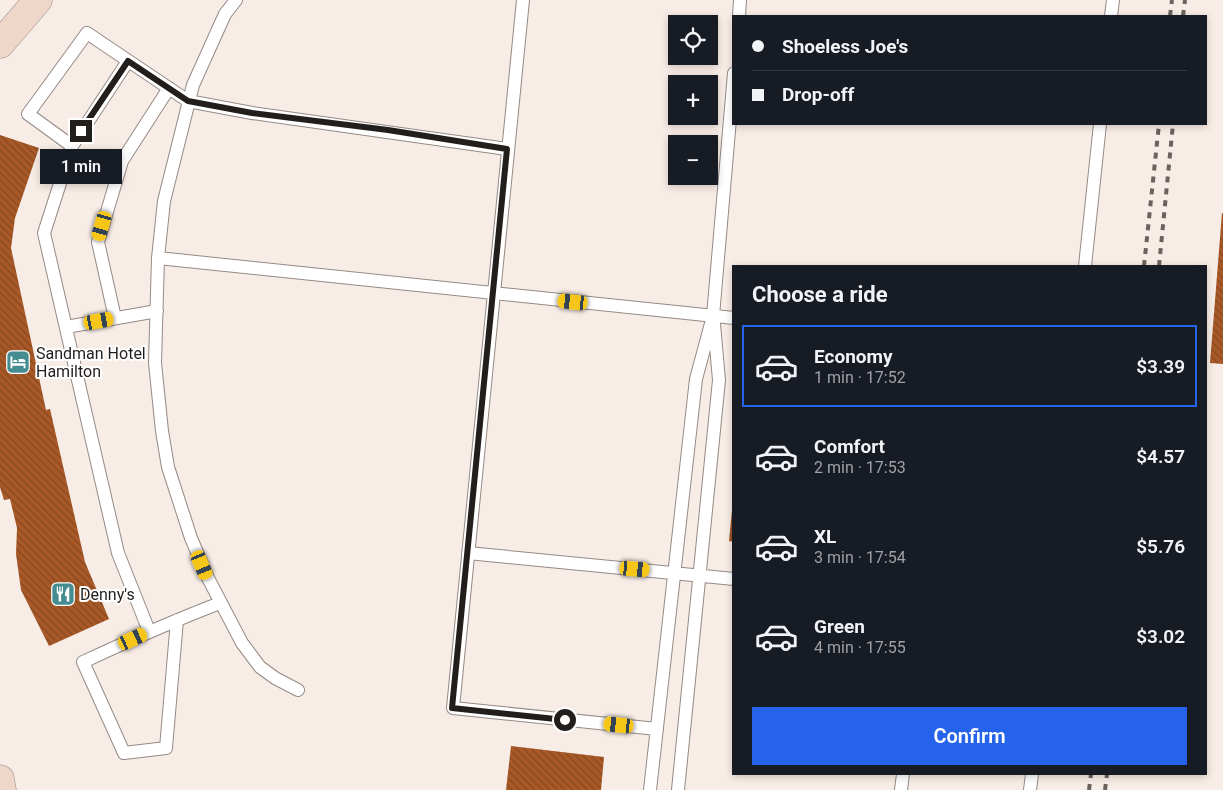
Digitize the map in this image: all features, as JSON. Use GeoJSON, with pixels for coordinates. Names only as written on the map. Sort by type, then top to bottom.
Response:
{"type":"FeatureCollection","features":[{"type":"Feature","properties":{"kind":"street"},"geometry":{"type":"LineString","coordinates":[[2,40],[38,0]]}},
{"type":"Feature","properties":{"kind":"street"},"geometry":{"type":"LineString","coordinates":[[0,779],[2,790]]}},
{"type":"Feature","properties":{"kind":"lane"},"geometry":{"type":"LineString","coordinates":[[236,0],[225,14],[193,85],[164,201],[158,258],[155,363],[168,467],[191,538],[220,603],[242,643],[260,667],[275,678],[298,690]]}},
{"type":"Feature","properties":{"kind":"lane"},"geometry":{"type":"LineString","coordinates":[[523,0],[452,708],[657,729]]}},
{"type":"Feature","properties":{"kind":"lane"},"geometry":{"type":"LineString","coordinates":[[739,15],[740,0]]}},
{"type":"Feature","properties":{"kind":"lane"},"geometry":{"type":"LineString","coordinates":[[1111,15],[1113,0]]}},
{"type":"Feature","properties":{"kind":"lane"},"geometry":{"type":"LineString","coordinates":[[72,146],[28,114],[87,33],[188,101],[252,113],[388,130],[507,149]]}},
{"type":"Feature","properties":{"kind":"lane"},"geometry":{"type":"LineString","coordinates":[[128,61],[72,146],[44,233],[118,553],[149,631]]}},
{"type":"Feature","properties":{"kind":"lane"},"geometry":{"type":"LineString","coordinates":[[115,318],[98,242],[122,161],[169,88]]}},
{"type":"Feature","properties":{"kind":"lane"},"geometry":{"type":"LineString","coordinates":[[650,790],[696,379],[713,316],[732,96]]}},
{"type":"Feature","properties":{"kind":"lane"},"geometry":{"type":"LineString","coordinates":[[1085,265],[1100,125]]}},
{"type":"Feature","properties":{"kind":"lane"},"geometry":{"type":"LineString","coordinates":[[158,258],[732,318]]}},
{"type":"Feature","properties":{"kind":"lane"},"geometry":{"type":"LineString","coordinates":[[66,327],[156,311]]}},
{"type":"Feature","properties":{"kind":"lane"},"geometry":{"type":"LineString","coordinates":[[678,790],[719,380],[713,316]]}},
{"type":"Feature","properties":{"kind":"lane"},"geometry":{"type":"LineString","coordinates":[[468,554],[732,579]]}},
{"type":"Feature","properties":{"kind":"lane"},"geometry":{"type":"LineString","coordinates":[[176,620],[166,748],[124,753],[83,662],[149,631],[176,620],[220,603]]}},
{"type":"Feature","properties":{"kind":"lane"},"geometry":{"type":"LineString","coordinates":[[901,790],[903,775]]}},
{"type":"Feature","properties":{"kind":"lane"},"geometry":{"type":"LineString","coordinates":[[1030,790],[1032,775]]}},
{"type":"Feature","properties":{"kind":"building","name":"Sandman Hotel Hamilton"},"geometry":{"type":"Polygon","coordinates":[[[0,135],[39,148],[15,218],[11,248],[46,410],[50,409],[85,562],[109,619],[49,646],[21,590],[16,554],[17,528],[10,499],[4,500],[0,487],[0,135]]]}},
{"type":"Feature","properties":{"kind":"building"},"geometry":{"type":"Polygon","coordinates":[[[1223,213],[1223,364],[1210,363],[1223,213]]]}},
{"type":"Feature","properties":{"kind":"building"},"geometry":{"type":"Polygon","coordinates":[[[732,510],[732,542],[729,541],[732,510]]]}},
{"type":"Feature","properties":{"kind":"building"},"geometry":{"type":"Polygon","coordinates":[[[511,746],[604,757],[601,790],[506,790],[511,746]]]}},
{"type":"Feature","properties":{"kind":"railway"},"geometry":{"type":"LineString","coordinates":[[1170,15],[1172,0]]}},
{"type":"Feature","properties":{"kind":"railway"},"geometry":{"type":"LineString","coordinates":[[1183,15],[1185,0]]}},
{"type":"Feature","properties":{"kind":"railway"},"geometry":{"type":"LineString","coordinates":[[1144,265],[1159,125]]}},
{"type":"Feature","properties":{"kind":"railway"},"geometry":{"type":"LineString","coordinates":[[1159,265],[1173,125]]}},
{"type":"Feature","properties":{"kind":"railway"},"geometry":{"type":"LineString","coordinates":[[1089,790],[1091,775]]}},
{"type":"Feature","properties":{"kind":"railway"},"geometry":{"type":"LineString","coordinates":[[1105,790],[1107,775]]}},
{"type":"Feature","properties":{"kind":"place","name":"Sandman Hotel Hamilton"},"geometry":{"type":"Point","coordinates":[18,362]}},
{"type":"Feature","properties":{"kind":"place","name":"Denny's"},"geometry":{"type":"Point","coordinates":[63,594]}},
{"type":"Feature","properties":{"kind":"route"},"geometry":{"type":"LineString","coordinates":[[81,131],[128,61],[188,101],[252,113],[388,130],[507,149],[452,708],[565,720]]}}]}
